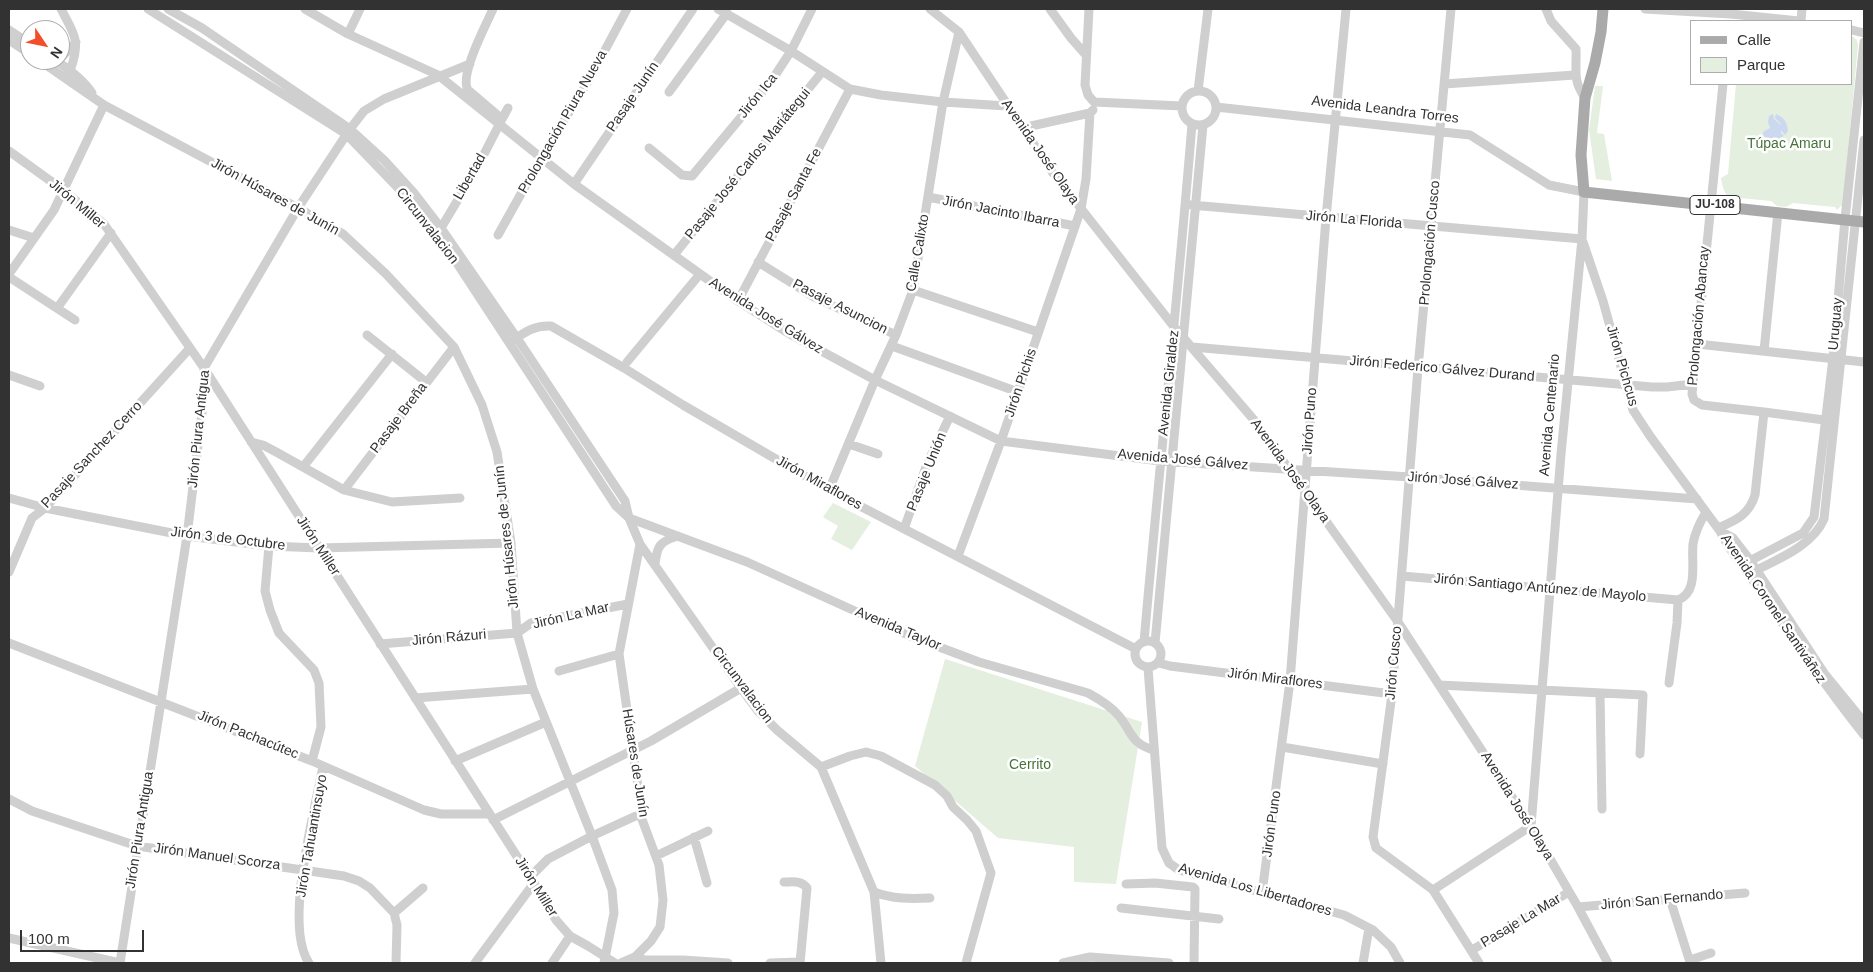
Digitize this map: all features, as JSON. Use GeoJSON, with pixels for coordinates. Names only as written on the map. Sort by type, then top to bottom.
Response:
{"type":"FeatureCollection","features":[{"type":"Feature","properties":{"kind":"main road","name":"Avenida Centenario"},"geometry":{"type":"LineString","coordinates":[[1584,192],[1581,155],[1585,98],[1595,64],[1603,9]]}},
{"type":"Feature","properties":{"kind":"main road","name":"Avenida Leandra Torres"},"geometry":{"type":"LineString","coordinates":[[1584,192],[1855,220]]}},
{"type":"Feature","properties":{"kind":"street"},"geometry":{"type":"LineString","coordinates":[[61,9],[76,42],[77,52],[70,71],[88,87],[94,98]]}},
{"type":"Feature","properties":{"kind":"street","name":"Circunvalacion"},"geometry":{"type":"LineString","coordinates":[[148,9],[348,132],[436,234],[625,501],[629,518],[640,544],[741,688],[758,711],[777,730],[822,767],[874,892],[881,963]]}},
{"type":"Feature","properties":{"kind":"street","name":"Circunvalacion"},"geometry":{"type":"LineString","coordinates":[[168,9],[202,28],[348,132],[384,160],[414,193],[440,228],[513,341]]}},
{"type":"Feature","properties":{"kind":"street","name":"Avenida José Gálvez"},"geometry":{"type":"LineString","coordinates":[[305,9],[348,34],[438,75],[500,122],[574,184],[674,256],[788,333],[875,380],[1001,441],[1160,461],[1288,469]]}},
{"type":"Feature","properties":{"kind":"street"},"geometry":{"type":"LineString","coordinates":[[348,34],[360,9]]}},
{"type":"Feature","properties":{"kind":"street"},"geometry":{"type":"LineString","coordinates":[[493,9],[470,64],[466,88],[500,122]]}},
{"type":"Feature","properties":{"kind":"street","name":"Prolongación Piura Nueva"},"geometry":{"type":"LineString","coordinates":[[498,234],[541,158],[589,80],[626,9]]}},
{"type":"Feature","properties":{"kind":"street","name":"Pasaje Junín"},"geometry":{"type":"LineString","coordinates":[[574,184],[693,9]]}},
{"type":"Feature","properties":{"kind":"street"},"geometry":{"type":"LineString","coordinates":[[718,9],[791,51],[850,89],[882,95],[943,102],[1007,106]]}},
{"type":"Feature","properties":{"kind":"street","name":"Jirón Ica"},"geometry":{"type":"LineString","coordinates":[[649,148],[682,175],[692,176],[772,80],[791,51],[812,9]]}},
{"type":"Feature","properties":{"kind":"street","name":"Avenida José Olaya"},"geometry":{"type":"LineString","coordinates":[[930,9],[959,32],[1022,128],[1080,209],[1175,328],[1254,420],[1398,622],[1531,826],[1608,963]]}},
{"type":"Feature","properties":{"kind":"street"},"geometry":{"type":"LineString","coordinates":[[1050,9],[1086,55]]}},
{"type":"Feature","properties":{"kind":"street"},"geometry":{"type":"LineString","coordinates":[[1089,9],[1086,91],[1094,102],[1182,106]]}},
{"type":"Feature","properties":{"kind":"street"},"geometry":{"type":"LineString","coordinates":[[1199,87],[1210,95],[1216,106],[1212,119],[1203,125],[1192,124],[1184,117],[1182,106],[1187,96],[1199,87],[1208,9]]}},
{"type":"Feature","properties":{"kind":"street","name":"Jirón Puno"},"geometry":{"type":"LineString","coordinates":[[1262,892],[1290,681],[1326,218],[1346,9]]}},
{"type":"Feature","properties":{"kind":"street","name":"Prolongación Cusco"},"geometry":{"type":"LineString","coordinates":[[1410,477],[1418,368],[1451,9]]}},
{"type":"Feature","properties":{"kind":"street"},"geometry":{"type":"LineString","coordinates":[[1546,9],[1551,21],[1576,49],[1575,75],[1578,87],[1585,98]]}},
{"type":"Feature","properties":{"kind":"street"},"geometry":{"type":"LineString","coordinates":[[1645,9],[1788,20]]}},
{"type":"Feature","properties":{"kind":"street"},"geometry":{"type":"LineString","coordinates":[[669,92],[727,13]]}},
{"type":"Feature","properties":{"kind":"street"},"geometry":{"type":"LineString","coordinates":[[9,30],[20,37]]}},
{"type":"Feature","properties":{"kind":"street","name":"Calle Calixto"},"geometry":{"type":"LineString","coordinates":[[829,490],[875,380],[892,346],[913,290],[943,102],[959,32]]}},
{"type":"Feature","properties":{"kind":"street"},"geometry":{"type":"LineString","coordinates":[[9,40],[20,47]]}},
{"type":"Feature","properties":{"kind":"street"},"geometry":{"type":"LineString","coordinates":[[70,48],[76,42]]}},
{"type":"Feature","properties":{"kind":"street","name":"Uruguay"},"geometry":{"type":"LineString","coordinates":[[1855,220],[1864,42]]}},
{"type":"Feature","properties":{"kind":"street","name":"Jirón Piura Antigua"},"geometry":{"type":"LineString","coordinates":[[120,963],[186,536],[202,413],[204,368],[298,208],[364,111],[384,99],[438,75],[470,64]]}},
{"type":"Feature","properties":{"kind":"street","name":"Jirón Húsares de Junín"},"geometry":{"type":"LineString","coordinates":[[53,70],[104,105],[298,208],[343,234],[386,274],[454,347],[482,406],[497,452],[510,543],[517,633],[533,689],[612,890],[614,913],[605,960]]}},
{"type":"Feature","properties":{"kind":"street","name":"Pasaje José Carlos Mariátegui"},"geometry":{"type":"LineString","coordinates":[[674,256],[822,72]]}},
{"type":"Feature","properties":{"kind":"street"},"geometry":{"type":"LineString","coordinates":[[1444,84],[1575,75]]}},
{"type":"Feature","properties":{"kind":"street","name":"Prolongación Abancay"},"geometry":{"type":"LineString","coordinates":[[1723,85],[1692,394],[1694,400],[1702,405],[1764,412]]}},
{"type":"Feature","properties":{"kind":"street","name":"Pasaje Santa Fe"},"geometry":{"type":"LineString","coordinates":[[738,300],[850,89]]}},
{"type":"Feature","properties":{"kind":"street","name":"Jirón Pichis"},"geometry":{"type":"LineString","coordinates":[[958,556],[1001,441],[1075,226],[1086,179],[1090,113],[1093,110],[1094,102]]}},
{"type":"Feature","properties":{"kind":"street"},"geometry":{"type":"LineString","coordinates":[[75,320],[9,275],[54,210],[104,105]]}},
{"type":"Feature","properties":{"kind":"street","name":"Avenida Leandra Torres"},"geometry":{"type":"LineString","coordinates":[[1216,106],[1440,130],[1470,135],[1549,184],[1584,192]]}},
{"type":"Feature","properties":{"kind":"street","name":"Libertad"},"geometry":{"type":"LineString","coordinates":[[440,228],[478,166],[508,108]]}},
{"type":"Feature","properties":{"kind":"street"},"geometry":{"type":"LineString","coordinates":[[1022,128],[1090,113]]}},
{"type":"Feature","properties":{"kind":"street","name":"Avenida Giraldez"},"geometry":{"type":"LineString","coordinates":[[1144,642],[1160,461],[1175,328],[1192,124]]}},
{"type":"Feature","properties":{"kind":"street","name":"Avenida Giraldez"},"geometry":{"type":"LineString","coordinates":[[1155,643],[1203,125]]}},
{"type":"Feature","properties":{"kind":"street","name":"Uruguay"},"geometry":{"type":"LineString","coordinates":[[1753,572],[1806,543],[1820,530],[1824,519],[1837,359],[1864,140]]}},
{"type":"Feature","properties":{"kind":"street","name":"Jirón Miller"},"geometry":{"type":"LineString","coordinates":[[9,151],[63,190],[104,224],[111,233],[204,368],[556,920],[570,936],[605,960]]}},
{"type":"Feature","properties":{"kind":"street","name":"Avenida Centenario"},"geometry":{"type":"LineString","coordinates":[[1531,826],[1558,488],[1582,239],[1584,192]]}},
{"type":"Feature","properties":{"kind":"street","name":"Jirón Jacinto Ibarra"},"geometry":{"type":"LineString","coordinates":[[928,198],[1075,226]]}},
{"type":"Feature","properties":{"kind":"street","name":"Jirón La Florida"},"geometry":{"type":"LineString","coordinates":[[1185,204],[1326,218],[1582,239]]}},
{"type":"Feature","properties":{"kind":"street"},"geometry":{"type":"LineString","coordinates":[[1764,351],[1778,212]]}},
{"type":"Feature","properties":{"kind":"street"},"geometry":{"type":"LineString","coordinates":[[9,230],[34,238]]}},
{"type":"Feature","properties":{"kind":"street"},"geometry":{"type":"LineString","coordinates":[[58,307],[111,233]]}},
{"type":"Feature","properties":{"kind":"street","name":"Jirón Pichcus"},"geometry":{"type":"LineString","coordinates":[[1582,239],[1603,301],[1633,410],[1719,530]]}},
{"type":"Feature","properties":{"kind":"street","name":"Pasaje Asuncion"},"geometry":{"type":"LineString","coordinates":[[758,262],[814,297],[896,335]]}},
{"type":"Feature","properties":{"kind":"street"},"geometry":{"type":"LineString","coordinates":[[627,362],[700,274]]}},
{"type":"Feature","properties":{"kind":"street"},"geometry":{"type":"LineString","coordinates":[[913,290],[1038,332]]}},
{"type":"Feature","properties":{"kind":"street","name":"Jirón Miraflores"},"geometry":{"type":"LineString","coordinates":[[513,341],[527,330],[540,325],[551,326],[829,490],[1136,649]]}},
{"type":"Feature","properties":{"kind":"street"},"geometry":{"type":"LineString","coordinates":[[367,335],[426,382]]}},
{"type":"Feature","properties":{"kind":"street"},"geometry":{"type":"LineString","coordinates":[[1697,344],[1864,362]]}},
{"type":"Feature","properties":{"kind":"street"},"geometry":{"type":"LineString","coordinates":[[892,346],[1018,392]]}},
{"type":"Feature","properties":{"kind":"street","name":"Pasaje Breña"},"geometry":{"type":"LineString","coordinates":[[344,490],[454,347]]}},
{"type":"Feature","properties":{"kind":"street","name":"Jirón Federico Gálvez Durand"},"geometry":{"type":"LineString","coordinates":[[1192,347],[1568,381],[1659,387],[1693,384]]}},
{"type":"Feature","properties":{"kind":"street","name":"Pasaje Sanchez Cerro"},"geometry":{"type":"LineString","coordinates":[[9,572],[32,518],[44,508],[190,348]]}},
{"type":"Feature","properties":{"kind":"street"},"geometry":{"type":"LineString","coordinates":[[303,467],[392,354]]}},
{"type":"Feature","properties":{"kind":"street","name":"Uruguay"},"geometry":{"type":"LineString","coordinates":[[1742,565],[1803,533],[1814,517],[1824,420],[1837,359]]}},
{"type":"Feature","properties":{"kind":"street"},"geometry":{"type":"LineString","coordinates":[[9,375],[40,386]]}},
{"type":"Feature","properties":{"kind":"street"},"geometry":{"type":"LineString","coordinates":[[1719,530],[1740,518],[1752,505],[1755,495],[1764,412],[1824,420]]}},
{"type":"Feature","properties":{"kind":"street","name":"Pasaje Unión"},"geometry":{"type":"LineString","coordinates":[[904,529],[927,464],[950,416]]}},
{"type":"Feature","properties":{"kind":"street"},"geometry":{"type":"LineString","coordinates":[[251,442],[263,445],[344,490],[392,502],[460,498]]}},
{"type":"Feature","properties":{"kind":"street"},"geometry":{"type":"LineString","coordinates":[[849,444],[878,454]]}},
{"type":"Feature","properties":{"kind":"street","name":"Jirón José Gálvez"},"geometry":{"type":"LineString","coordinates":[[1288,469],[1697,499]]}},
{"type":"Feature","properties":{"kind":"street","name":"Jirón Cusco"},"geometry":{"type":"LineString","coordinates":[[1410,477],[1392,694],[1373,837],[1376,848],[1433,890]]}},
{"type":"Feature","properties":{"kind":"street","name":"Jirón 3 de Octubre"},"geometry":{"type":"LineString","coordinates":[[9,498],[44,508],[186,536],[269,546],[319,548],[510,543]]}},
{"type":"Feature","properties":{"kind":"street"},"geometry":{"type":"LineString","coordinates":[[1669,684],[1678,600],[1684,598],[1691,588],[1693,544],[1697,528],[1706,512]]}},
{"type":"Feature","properties":{"kind":"street","name":"Avenida Taylor"},"geometry":{"type":"LineString","coordinates":[[629,518],[747,562],[910,636],[979,662],[1088,693],[1102,701],[1119,716],[1137,743],[1143,748],[1154,750]]}},
{"type":"Feature","properties":{"kind":"street","name":"Avenida Coronel Santiváñez"},"geometry":{"type":"LineString","coordinates":[[1719,530],[1724,542],[1742,565],[1753,572]]}},
{"type":"Feature","properties":{"kind":"street","name":"Avenida Coronel Santiváñez"},"geometry":{"type":"LineString","coordinates":[[1719,530],[1733,538],[1750,560],[1753,572],[1829,691],[1864,735]]}},
{"type":"Feature","properties":{"kind":"street"},"geometry":{"type":"LineString","coordinates":[[655,564],[656,551],[661,544],[667,539],[678,536]]}},
{"type":"Feature","properties":{"kind":"street","name":"Húsares de Junín"},"geometry":{"type":"LineString","coordinates":[[621,963],[636,957],[651,941],[660,927],[664,900],[659,865],[640,814],[618,654],[640,544]]}},
{"type":"Feature","properties":{"kind":"street"},"geometry":{"type":"LineString","coordinates":[[269,546],[265,591],[270,610],[279,633],[314,670],[319,683],[321,728],[312,760]]}},
{"type":"Feature","properties":{"kind":"street","name":"Jirón Santiago Antúnez de Mayolo"},"geometry":{"type":"LineString","coordinates":[[1402,576],[1678,600]]}},
{"type":"Feature","properties":{"kind":"street","name":"Jirón La Mar"},"geometry":{"type":"LineString","coordinates":[[517,633],[531,623],[628,604]]}},
{"type":"Feature","properties":{"kind":"street","name":"Avenida Coronel Santiváñez"},"geometry":{"type":"LineString","coordinates":[[1778,610],[1824,673],[1864,722]]}},
{"type":"Feature","properties":{"kind":"street","name":"Jirón Rázuri"},"geometry":{"type":"LineString","coordinates":[[380,644],[517,633]]}},
{"type":"Feature","properties":{"kind":"street"},"geometry":{"type":"LineString","coordinates":[[1144,642],[1155,643],[1162,652],[1159,662],[1148,668],[1140,665],[1136,661],[1136,649],[1144,642]]}},
{"type":"Feature","properties":{"kind":"street","name":"Jirón Pachacútec"},"geometry":{"type":"LineString","coordinates":[[9,643],[312,760],[424,810],[441,814],[491,817]]}},
{"type":"Feature","properties":{"kind":"street"},"geometry":{"type":"LineString","coordinates":[[559,671],[618,654]]}},
{"type":"Feature","properties":{"kind":"street","name":"Jirón Miraflores"},"geometry":{"type":"LineString","coordinates":[[1159,662],[1170,666],[1392,694]]}},
{"type":"Feature","properties":{"kind":"street","name":"Avenida Los Libertadores"},"geometry":{"type":"LineString","coordinates":[[1148,668],[1162,848],[1169,863],[1179,870],[1344,915],[1369,928],[1391,947],[1400,963]]}},
{"type":"Feature","properties":{"kind":"street"},"geometry":{"type":"LineString","coordinates":[[1439,685],[1644,695],[1640,754]]}},
{"type":"Feature","properties":{"kind":"street"},"geometry":{"type":"LineString","coordinates":[[491,817],[632,750],[741,688]]}},
{"type":"Feature","properties":{"kind":"street"},"geometry":{"type":"LineString","coordinates":[[415,698],[533,689]]}},
{"type":"Feature","properties":{"kind":"street"},"geometry":{"type":"LineString","coordinates":[[1600,693],[1602,809]]}},
{"type":"Feature","properties":{"kind":"street"},"geometry":{"type":"LineString","coordinates":[[455,761],[546,722]]}},
{"type":"Feature","properties":{"kind":"street"},"geometry":{"type":"LineString","coordinates":[[1282,747],[1383,764]]}},
{"type":"Feature","properties":{"kind":"street"},"geometry":{"type":"LineString","coordinates":[[822,767],[866,752],[881,756],[935,785],[947,796],[953,807],[976,831],[991,874],[966,963]]}},
{"type":"Feature","properties":{"kind":"street","name":"Jirón Tahuantinsuyo"},"geometry":{"type":"LineString","coordinates":[[309,963],[301,946],[303,870],[323,766]]}},
{"type":"Feature","properties":{"kind":"street","name":"Jirón Manuel Scorza"},"geometry":{"type":"LineString","coordinates":[[9,799],[32,811],[137,846],[344,876],[359,881],[370,888],[394,913]]}},
{"type":"Feature","properties":{"kind":"street"},"geometry":{"type":"LineString","coordinates":[[475,963],[548,859],[640,814]]}},
{"type":"Feature","properties":{"kind":"street"},"geometry":{"type":"LineString","coordinates":[[1479,963],[1433,890],[1531,826]]}},
{"type":"Feature","properties":{"kind":"street"},"geometry":{"type":"LineString","coordinates":[[656,856],[708,831]]}},
{"type":"Feature","properties":{"kind":"street"},"geometry":{"type":"LineString","coordinates":[[694,837],[707,883]]}},
{"type":"Feature","properties":{"kind":"street"},"geometry":{"type":"LineString","coordinates":[[770,963],[800,963],[807,888],[804,884],[798,882],[784,882]]}},
{"type":"Feature","properties":{"kind":"street"},"geometry":{"type":"LineString","coordinates":[[1126,884],[1155,883],[1193,887],[1196,894],[1194,963]]}},
{"type":"Feature","properties":{"kind":"street"},"geometry":{"type":"LineString","coordinates":[[396,963],[397,925],[394,913],[422,888]]}},
{"type":"Feature","properties":{"kind":"street"},"geometry":{"type":"LineString","coordinates":[[874,892],[900,899],[930,898]]}},
{"type":"Feature","properties":{"kind":"street","name":"Pasaje La Mar"},"geometry":{"type":"LineString","coordinates":[[1472,950],[1569,892]]}},
{"type":"Feature","properties":{"kind":"street","name":"Jirón San Fernando"},"geometry":{"type":"LineString","coordinates":[[1578,907],[1745,893]]}},
{"type":"Feature","properties":{"kind":"street"},"geometry":{"type":"LineString","coordinates":[[1670,899],[1689,959],[1711,953]]}},
{"type":"Feature","properties":{"kind":"street"},"geometry":{"type":"LineString","coordinates":[[1121,908],[1219,919]]}},
{"type":"Feature","properties":{"kind":"street"},"geometry":{"type":"LineString","coordinates":[[1364,963],[1369,928]]}},
{"type":"Feature","properties":{"kind":"street"},"geometry":{"type":"LineString","coordinates":[[552,963],[570,936]]}},
{"type":"Feature","properties":{"kind":"street"},"geometry":{"type":"LineString","coordinates":[[9,938],[120,963]]}},
{"type":"Feature","properties":{"kind":"street"},"geometry":{"type":"LineString","coordinates":[[1064,963],[1090,956],[1109,961],[1169,963]]}},
{"type":"Feature","properties":{"kind":"street"},"geometry":{"type":"LineString","coordinates":[[636,957],[645,960],[728,963]]}},
{"type":"Feature","properties":{"kind":"street"},"geometry":{"type":"LineString","coordinates":[[605,960],[615,963]]}},
{"type":"Feature","properties":{"kind":"green space","name":"Túpac Amaru"},"geometry":{"type":"Polygon","coordinates":[[[1853,37],[1857,40],[1843,204],[1837,210],[1835,207],[1793,203],[1786,207],[1777,206],[1771,201],[1740,198],[1738,202],[1727,196],[1724,190],[1721,178],[1728,174],[1736,85],[1853,85],[1853,37]]]}},
{"type":"Feature","properties":{"kind":"green space"},"geometry":{"type":"Polygon","coordinates":[[[1595,86],[1603,86],[1597,133],[1604,134],[1612,181],[1596,179],[1589,130],[1595,86]]]}},
{"type":"Feature","properties":{"kind":"green space"},"geometry":{"type":"Polygon","coordinates":[[[833,503],[871,522],[852,550],[831,539],[838,526],[823,517],[833,503]]]}},
{"type":"Feature","properties":{"kind":"green space","name":"Cerrito"},"geometry":{"type":"Polygon","coordinates":[[[945,659],[1142,722],[1116,884],[1074,882],[1074,847],[998,838],[915,766],[945,659]]]}},
{"type":"Feature","properties":{"kind":"water"},"geometry":{"type":"Polygon","coordinates":[[[1773,114],[1774,119],[1781,125],[1781,133],[1784,136],[1772,141],[1763,136],[1763,132],[1770,128],[1769,116],[1773,114]]]}},
{"type":"Feature","properties":{"kind":"water"},"geometry":{"type":"Polygon","coordinates":[[[1776,114],[1786,122],[1788,131],[1785,135],[1781,130],[1781,124],[1775,118],[1776,114]]]}}]}
